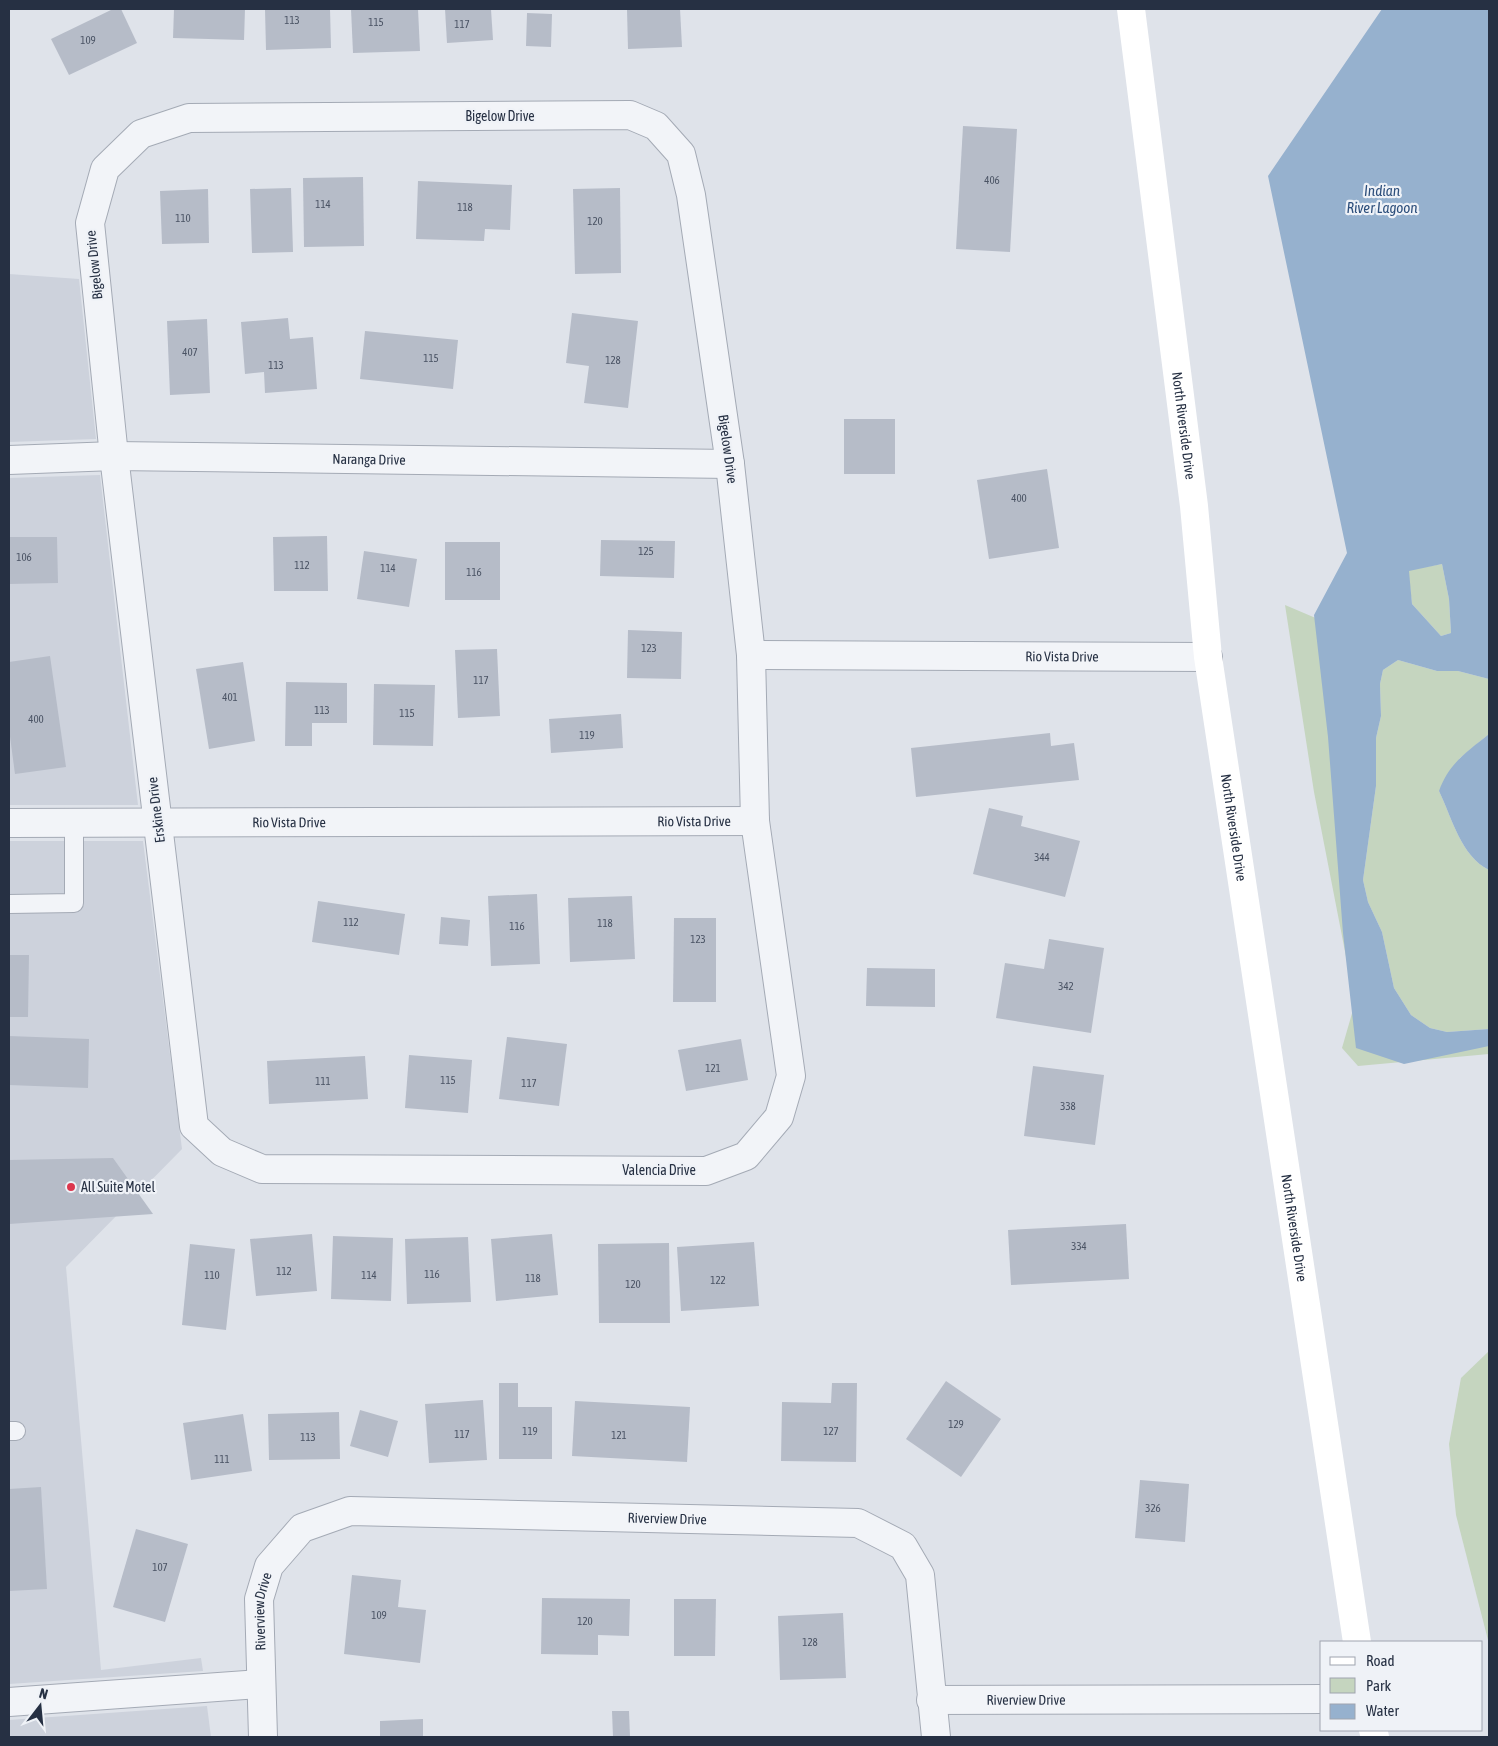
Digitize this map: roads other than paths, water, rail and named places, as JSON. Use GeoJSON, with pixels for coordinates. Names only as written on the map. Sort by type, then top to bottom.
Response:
{"type":"FeatureCollection","features":[{"type":"Feature","properties":{"kind":"street","name":"North Riverside Drive"},"geometry":{"type":"LineString","coordinates":[[1131,9],[1194,506],[1208,657],[1357,1641]]}},
{"type":"Feature","properties":{"kind":"street","name":"Bigelow Drive"},"geometry":{"type":"LineString","coordinates":[[114,456],[90,222],[105,169],[141,134],[189,118],[630,115],[656,126],[681,154],[691,195],[730,464],[751,655]]}},
{"type":"Feature","properties":{"kind":"street","name":"Naranga Drive"},"geometry":{"type":"LineString","coordinates":[[9,460],[114,456],[730,464]]}},
{"type":"Feature","properties":{"kind":"street","name":"Erskine Drive"},"geometry":{"type":"LineString","coordinates":[[114,456],[194,1126],[222,1152]]}},
{"type":"Feature","properties":{"kind":"street","name":"Rio Vista Drive"},"geometry":{"type":"LineString","coordinates":[[751,655],[1208,657]]}},
{"type":"Feature","properties":{"kind":"street"},"geometry":{"type":"LineString","coordinates":[[751,655],[755,821]]}},
{"type":"Feature","properties":{"kind":"street","name":"Rio Vista Drive"},"geometry":{"type":"LineString","coordinates":[[9,823],[755,821]]}},
{"type":"Feature","properties":{"kind":"street","name":"Valencia Drive"},"geometry":{"type":"LineString","coordinates":[[222,1152],[262,1169],[706,1170],[746,1156],[779,1117],[791,1076],[755,821]]}},
{"type":"Feature","properties":{"kind":"street","name":"Riverview Drive"},"geometry":{"type":"LineString","coordinates":[[263,1737],[259,1600],[269,1566],[302,1528],[350,1511],[858,1523],[902,1546],[920,1575],[931,1700],[1320,1699]]}},
{"type":"Feature","properties":{"kind":"street"},"geometry":{"type":"LineString","coordinates":[[9,1702],[260,1684]]}},
{"type":"Feature","properties":{"kind":"street"},"geometry":{"type":"LineString","coordinates":[[931,1700],[936,1737]]}},
{"type":"Feature","properties":{"kind":"lane"},"geometry":{"type":"LineString","coordinates":[[9,904],[74,903],[74,823]]}},
{"type":"Feature","properties":{"kind":"water","name":"Indian River Lagoon"},"geometry":{"type":"Polygon","coordinates":[[[1382,9],[1489,9],[1489,679],[1458,671],[1437,671],[1398,660],[1383,670],[1380,684],[1381,716],[1376,738],[1376,786],[1363,880],[1368,902],[1382,932],[1394,988],[1411,1015],[1430,1028],[1447,1032],[1489,1029],[1489,1046],[1404,1064],[1356,1048],[1343,933],[1328,737],[1314,615],[1347,553],[1268,176],[1382,9]],[[1442,564],[1409,571],[1412,604],[1441,636],[1451,633],[1449,599],[1442,564]]]}},
{"type":"Feature","properties":{"kind":"water"},"geometry":{"type":"Polygon","coordinates":[[[1489,734],[1489,870],[1479,864],[1464,846],[1439,791],[1453,765],[1489,734]]]}},
{"type":"Feature","properties":{"kind":"place","name":"All Suite Motel"},"geometry":{"type":"Point","coordinates":[71,1187]}}]}
